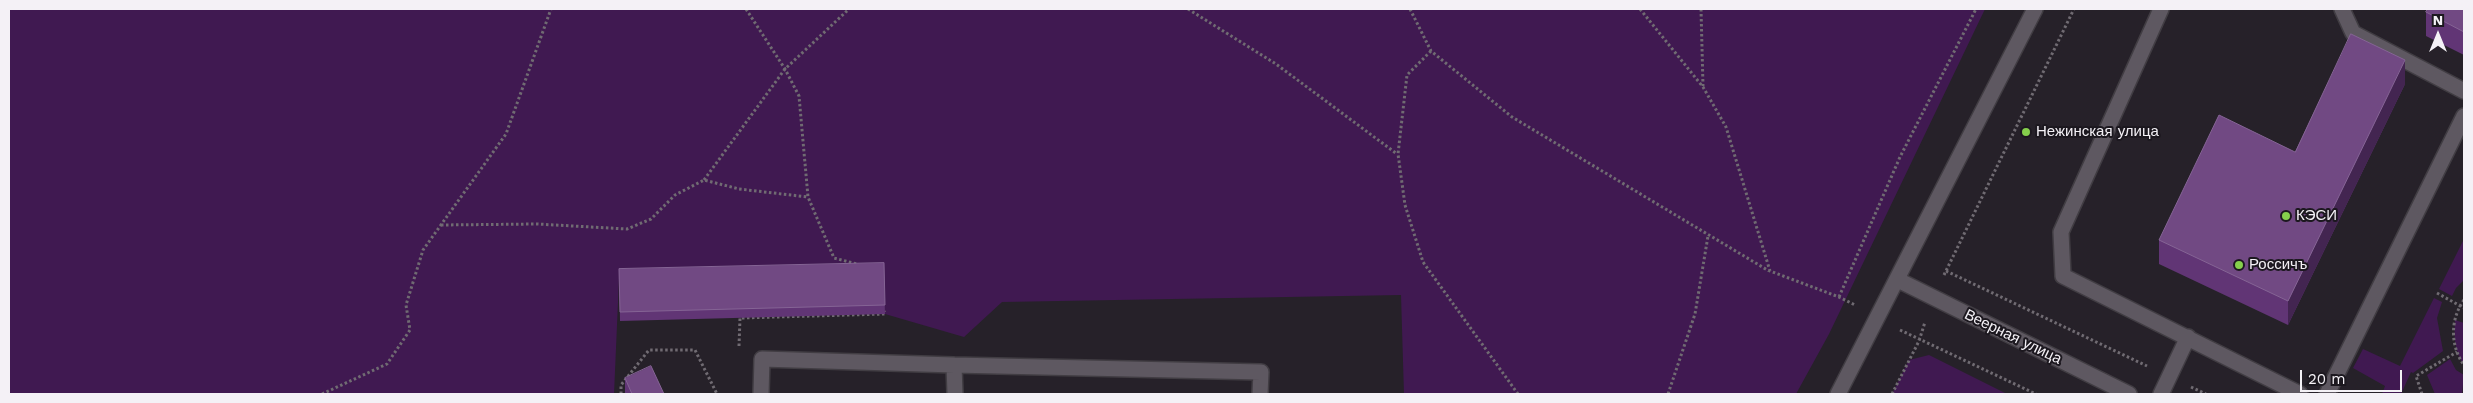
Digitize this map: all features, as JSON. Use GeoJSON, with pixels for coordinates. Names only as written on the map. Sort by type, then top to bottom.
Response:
{"type":"FeatureCollection","features":[{"type":"Feature","properties":{"kind":"street"},"geometry":{"type":"LineString","coordinates":[[1838,394],[1898,280],[2034,9]]}},
{"type":"Feature","properties":{"kind":"street"},"geometry":{"type":"LineString","coordinates":[[2161,9],[2061,232],[2064,276],[2300,394]]}},
{"type":"Feature","properties":{"kind":"street"},"geometry":{"type":"LineString","coordinates":[[2342,9],[2353,33],[2464,91]]}},
{"type":"Feature","properties":{"kind":"street"},"geometry":{"type":"LineString","coordinates":[[2327,394],[2464,116]]}},
{"type":"Feature","properties":{"kind":"street","name":"Веерная улица"},"geometry":{"type":"LineString","coordinates":[[1898,280],[2128,394]]}},
{"type":"Feature","properties":{"kind":"street"},"geometry":{"type":"LineString","coordinates":[[2161,394],[2188,337]]}},
{"type":"Feature","properties":{"kind":"street"},"geometry":{"type":"LineString","coordinates":[[761,394],[762,359],[1261,372],[1260,394]]}},
{"type":"Feature","properties":{"kind":"street"},"geometry":{"type":"LineString","coordinates":[[954,365],[955,394]]}},
{"type":"Feature","properties":{"kind":"path"},"geometry":{"type":"LineString","coordinates":[[322,394],[387,364],[410,330],[406,305],[423,250],[506,134],[551,9]]}},
{"type":"Feature","properties":{"kind":"path"},"geometry":{"type":"LineString","coordinates":[[746,9],[799,96],[808,197],[834,258],[859,265]]}},
{"type":"Feature","properties":{"kind":"path"},"geometry":{"type":"LineString","coordinates":[[441,225],[537,224],[627,229],[650,219],[675,195],[704,180],[784,69],[849,9]]}},
{"type":"Feature","properties":{"kind":"path"},"geometry":{"type":"LineString","coordinates":[[1188,9],[1276,64],[1398,154]]}},
{"type":"Feature","properties":{"kind":"path"},"geometry":{"type":"LineString","coordinates":[[1410,9],[1431,51],[1512,117],[1708,236],[1770,271],[1839,297],[1900,157],[1976,9]]}},
{"type":"Feature","properties":{"kind":"path"},"geometry":{"type":"LineString","coordinates":[[1640,9],[1703,87],[1726,126],[1770,271]]}},
{"type":"Feature","properties":{"kind":"path"},"geometry":{"type":"LineString","coordinates":[[1701,9],[1703,87]]}},
{"type":"Feature","properties":{"kind":"path"},"geometry":{"type":"LineString","coordinates":[[1892,394],[1918,341],[1933,298],[1946,270],[2074,9]]}},
{"type":"Feature","properties":{"kind":"path"},"geometry":{"type":"LineString","coordinates":[[1431,51],[1407,75],[1398,154],[1405,205],[1423,262],[1518,394]]}},
{"type":"Feature","properties":{"kind":"path"},"geometry":{"type":"LineString","coordinates":[[704,180],[739,189],[808,197]]}},
{"type":"Feature","properties":{"kind":"path"},"geometry":{"type":"LineString","coordinates":[[1668,394],[1694,314],[1708,236]]}},
{"type":"Feature","properties":{"kind":"path"},"geometry":{"type":"LineString","coordinates":[[1946,270],[2206,394]]}},
{"type":"Feature","properties":{"kind":"path"},"geometry":{"type":"LineString","coordinates":[[2437,293],[2462,307]]}},
{"type":"Feature","properties":{"kind":"path"},"geometry":{"type":"LineString","coordinates":[[2464,300],[2455,320],[2453,339],[2464,365]]}},
{"type":"Feature","properties":{"kind":"path"},"geometry":{"type":"LineString","coordinates":[[739,347],[740,318],[884,314],[884,306]]}},
{"type":"Feature","properties":{"kind":"path"},"geometry":{"type":"LineString","coordinates":[[1918,341],[2036,394]]}},
{"type":"Feature","properties":{"kind":"path"},"geometry":{"type":"LineString","coordinates":[[621,394],[621,385],[649,350],[695,350],[716,394]]}},
{"type":"Feature","properties":{"kind":"path"},"geometry":{"type":"LineString","coordinates":[[2422,394],[2416,376],[2457,352]]}},
{"type":"Feature","properties":{"kind":"shaded area"},"geometry":{"type":"Polygon","coordinates":[[[9,9],[1985,9],[1829,334],[1796,394],[1404,394],[1401,295],[1002,302],[964,337],[885,314],[884,272],[619,279],[614,394],[9,394],[9,9]]]}},
{"type":"Feature","properties":{"kind":"shaded area"},"geometry":{"type":"Polygon","coordinates":[[[2464,239],[2464,280],[2456,288],[2452,296],[2439,289],[2464,239]]]}},
{"type":"Feature","properties":{"kind":"shaded area"},"geometry":{"type":"Polygon","coordinates":[[[2434,298],[2442,302],[2437,318],[2443,351],[2413,373],[2411,372],[2401,394],[2382,394],[2385,386],[2353,368],[2363,349],[2400,366],[2434,298]]]}},
{"type":"Feature","properties":{"kind":"shaded area"},"geometry":{"type":"Polygon","coordinates":[[[2455,320],[2464,323],[2464,365],[2455,343],[2455,320]]]}},
{"type":"Feature","properties":{"kind":"shaded area"},"geometry":{"type":"Polygon","coordinates":[[[1929,355],[2007,394],[1892,394],[1909,360],[1929,355]]]}},
{"type":"Feature","properties":{"kind":"shaded area"},"geometry":{"type":"Polygon","coordinates":[[[2450,359],[2456,370],[2464,375],[2462,394],[2435,394],[2427,375],[2450,359]]]}},
{"type":"Feature","properties":{"kind":"building"},"geometry":{"type":"Polygon","coordinates":[[[2428,9],[2464,9],[2464,32],[2426,12],[2428,9]]]}},
{"type":"Feature","properties":{"kind":"building"},"geometry":{"type":"Polygon","coordinates":[[[2351,34],[2405,60],[2288,301],[2159,240],[2219,115],[2295,152],[2351,34]]]}},
{"type":"Feature","properties":{"kind":"building"},"geometry":{"type":"Polygon","coordinates":[[[884,263],[885,305],[620,312],[619,269],[884,263]]]}},
{"type":"Feature","properties":{"kind":"building"},"geometry":{"type":"Polygon","coordinates":[[[651,366],[664,394],[632,394],[625,378],[651,366]]]}},
{"type":"Feature","properties":{"kind":"place","name":"Нежинская улица"},"geometry":{"type":"Point","coordinates":[2026,132]}},
{"type":"Feature","properties":{"kind":"place","name":"КЭСИ"},"geometry":{"type":"Point","coordinates":[2286,216]}},
{"type":"Feature","properties":{"kind":"place","name":"Россичъ"},"geometry":{"type":"Point","coordinates":[2239,265]}}]}
